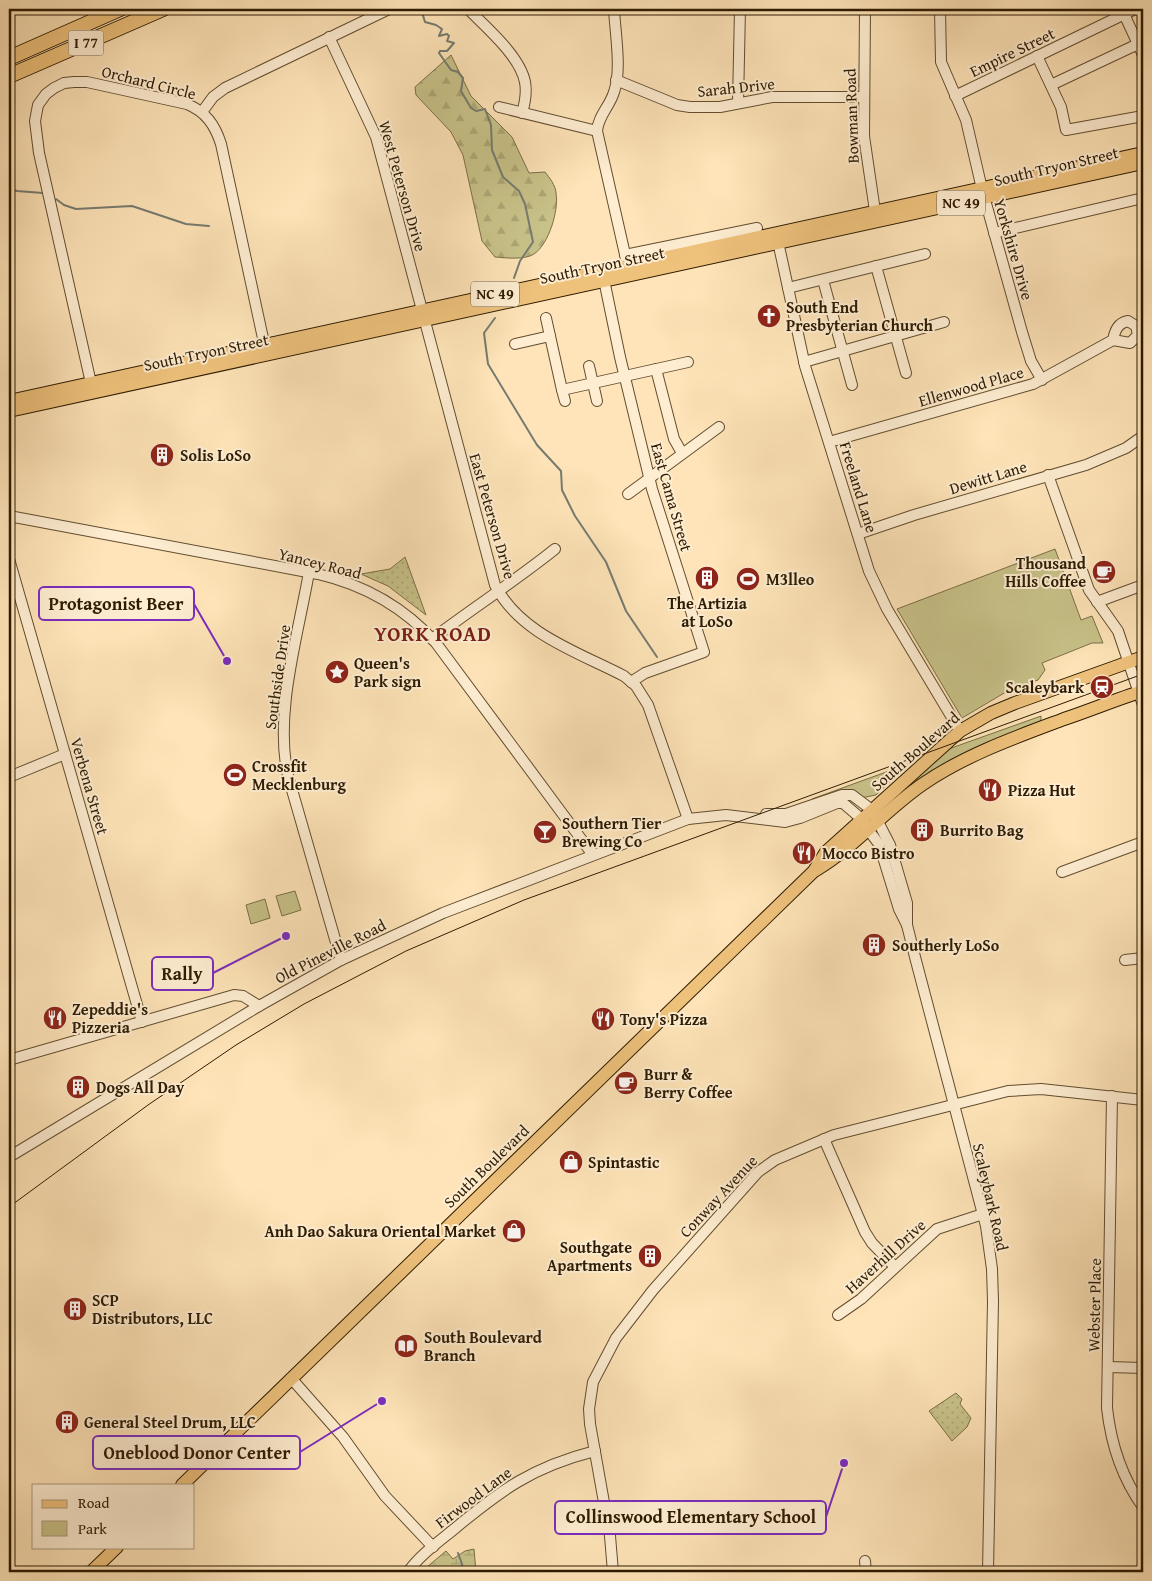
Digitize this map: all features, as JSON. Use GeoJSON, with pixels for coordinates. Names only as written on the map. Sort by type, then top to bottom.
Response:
{"type":"FeatureCollection","features":[{"type":"Feature","properties":{"kind":"highway","name":"I 77"},"geometry":{"type":"LineString","coordinates":[[9,58],[120,9]]}},
{"type":"Feature","properties":{"kind":"highway","name":"I 77"},"geometry":{"type":"LineString","coordinates":[[9,76],[163,9]]}},
{"type":"Feature","properties":{"kind":"main road","name":"South Tryon Street"},"geometry":{"type":"LineString","coordinates":[[983,194],[1143,153]]}},
{"type":"Feature","properties":{"kind":"main road","name":"South Tryon Street"},"geometry":{"type":"LineString","coordinates":[[9,411],[265,350],[603,276],[628,265],[777,238],[983,194],[1143,163]]}},
{"type":"Feature","properties":{"kind":"main road","name":"South Tryon Street"},"geometry":{"type":"LineString","coordinates":[[9,401],[91,383],[265,350]]}},
{"type":"Feature","properties":{"kind":"main road","name":"South Boulevard"},"geometry":{"type":"LineString","coordinates":[[183,1484],[814,871],[832,860],[864,825],[960,731],[991,713],[1015,703],[1143,657]]}},
{"type":"Feature","properties":{"kind":"main road","name":"South Boulevard"},"geometry":{"type":"LineString","coordinates":[[875,815],[921,785],[972,756],[1141,692]]}},
{"type":"Feature","properties":{"kind":"main road"},"geometry":{"type":"LineString","coordinates":[[91,1572],[116,1548]]}},
{"type":"Feature","properties":{"kind":"street"},"geometry":{"type":"LineString","coordinates":[[202,112],[213,97],[225,88],[389,9]]}},
{"type":"Feature","properties":{"kind":"street"},"geometry":{"type":"LineString","coordinates":[[468,9],[500,42],[522,72],[526,88],[522,113]]}},
{"type":"Feature","properties":{"kind":"street"},"geometry":{"type":"LineString","coordinates":[[614,9],[616,80],[614,92],[600,118],[597,131],[628,265],[757,228]]}},
{"type":"Feature","properties":{"kind":"street"},"geometry":{"type":"LineString","coordinates":[[738,103],[740,9]]}},
{"type":"Feature","properties":{"kind":"street","name":"Bowman Road"},"geometry":{"type":"LineString","coordinates":[[866,9],[864,145],[876,216]]}},
{"type":"Feature","properties":{"kind":"street","name":"Yorkshire Drive"},"geometry":{"type":"LineString","coordinates":[[940,9],[941,62],[968,125],[994,234],[1031,361],[1042,380]]}},
{"type":"Feature","properties":{"kind":"street","name":"Empire Street"},"geometry":{"type":"LineString","coordinates":[[955,96],[1135,9]]}},
{"type":"Feature","properties":{"kind":"street"},"geometry":{"type":"LineString","coordinates":[[1124,14],[1143,55]]}},
{"type":"Feature","properties":{"kind":"street","name":"West Peterson Drive"},"geometry":{"type":"LineString","coordinates":[[329,37],[376,137],[423,316]]}},
{"type":"Feature","properties":{"kind":"street"},"geometry":{"type":"LineString","coordinates":[[1050,85],[1138,44]]}},
{"type":"Feature","properties":{"kind":"street"},"geometry":{"type":"LineString","coordinates":[[1038,56],[1062,112],[1066,130],[1143,116]]}},
{"type":"Feature","properties":{"kind":"street","name":"Sarah Drive"},"geometry":{"type":"LineString","coordinates":[[616,80],[677,104],[690,107],[706,108],[772,97],[864,97]]}},
{"type":"Feature","properties":{"kind":"street","name":"Orchard Circle"},"geometry":{"type":"LineString","coordinates":[[91,383],[38,153],[35,121],[38,105],[46,94],[64,83],[87,82],[187,104],[202,112],[213,125],[221,144],[265,350]]}},
{"type":"Feature","properties":{"kind":"street"},"geometry":{"type":"LineString","coordinates":[[499,107],[597,131]]}},
{"type":"Feature","properties":{"kind":"street"},"geometry":{"type":"LineString","coordinates":[[994,234],[1143,198]]}},
{"type":"Feature","properties":{"kind":"street","name":"Freeland Lane"},"geometry":{"type":"LineString","coordinates":[[777,238],[804,362],[879,595],[960,731]]}},
{"type":"Feature","properties":{"kind":"street"},"geometry":{"type":"LineString","coordinates":[[788,288],[925,254]]}},
{"type":"Feature","properties":{"kind":"street"},"geometry":{"type":"LineString","coordinates":[[876,266],[906,373]]}},
{"type":"Feature","properties":{"kind":"street","name":"East Cama Street"},"geometry":{"type":"LineString","coordinates":[[603,276],[624,376],[649,477],[704,652],[645,673],[631,682]]}},
{"type":"Feature","properties":{"kind":"street"},"geometry":{"type":"LineString","coordinates":[[822,280],[852,385]]}},
{"type":"Feature","properties":{"kind":"street","name":"East Peterson Drive"},"geometry":{"type":"LineString","coordinates":[[423,316],[486,557],[498,590],[515,614],[536,631],[631,682],[648,705],[688,819]]}},
{"type":"Feature","properties":{"kind":"street"},"geometry":{"type":"LineString","coordinates":[[546,318],[565,401]]}},
{"type":"Feature","properties":{"kind":"street"},"geometry":{"type":"LineString","coordinates":[[804,362],[944,322]]}},
{"type":"Feature","properties":{"kind":"street"},"geometry":{"type":"LineString","coordinates":[[514,344],[550,336]]}},
{"type":"Feature","properties":{"kind":"street","name":"Ellenwood Place"},"geometry":{"type":"LineString","coordinates":[[829,442],[1006,393],[1042,380],[1113,340]]}},
{"type":"Feature","properties":{"kind":"street"},"geometry":{"type":"LineString","coordinates":[[562,390],[688,362]]}},
{"type":"Feature","properties":{"kind":"street"},"geometry":{"type":"LineString","coordinates":[[589,366],[597,401]]}},
{"type":"Feature","properties":{"kind":"street"},"geometry":{"type":"LineString","coordinates":[[656,369],[674,439],[682,454]]}},
{"type":"Feature","properties":{"kind":"street"},"geometry":{"type":"LineString","coordinates":[[628,494],[720,427]]}},
{"type":"Feature","properties":{"kind":"street","name":"Dewitt Lane"},"geometry":{"type":"LineString","coordinates":[[858,534],[1086,464],[1126,448],[1143,436]]}},
{"type":"Feature","properties":{"kind":"street","name":"Dewitt Lane"},"geometry":{"type":"LineString","coordinates":[[1126,448],[1134,448],[1143,443]]}},
{"type":"Feature","properties":{"kind":"street"},"geometry":{"type":"LineString","coordinates":[[1048,475],[1089,590],[1115,626],[1141,692],[1143,705]]}},
{"type":"Feature","properties":{"kind":"street","name":"Yancey Road"},"geometry":{"type":"LineString","coordinates":[[9,516],[309,572],[343,581],[373,593],[408,616],[432,639],[593,855]]}},
{"type":"Feature","properties":{"kind":"street"},"geometry":{"type":"LineString","coordinates":[[432,639],[498,590],[513,582],[555,549]]}},
{"type":"Feature","properties":{"kind":"street","name":"Verbena Street"},"geometry":{"type":"LineString","coordinates":[[9,559],[142,1022]]}},
{"type":"Feature","properties":{"kind":"street","name":"Southside Drive"},"geometry":{"type":"LineString","coordinates":[[309,572],[285,706],[284,756],[288,776],[341,960]]}},
{"type":"Feature","properties":{"kind":"street"},"geometry":{"type":"LineString","coordinates":[[1097,602],[1143,585]]}},
{"type":"Feature","properties":{"kind":"street"},"geometry":{"type":"LineString","coordinates":[[9,777],[65,754]]}},
{"type":"Feature","properties":{"kind":"street","name":"Old Pineville Road"},"geometry":{"type":"LineString","coordinates":[[688,819],[697,812],[714,809],[786,814],[842,795],[852,795],[875,815]]}},
{"type":"Feature","properties":{"kind":"street","name":"Old Pineville Road"},"geometry":{"type":"LineString","coordinates":[[9,1157],[259,1006],[341,960],[443,913],[688,819],[726,814],[784,822],[800,818],[836,803],[850,808],[864,825]]}},
{"type":"Feature","properties":{"kind":"street","name":"Scaleybark Road"},"geometry":{"type":"LineString","coordinates":[[875,815],[890,844],[907,903],[907,924]]}},
{"type":"Feature","properties":{"kind":"street","name":"Scaleybark Road"},"geometry":{"type":"LineString","coordinates":[[864,825],[879,844],[899,909],[907,924],[983,1214],[990,1248],[993,1301],[988,1572]]}},
{"type":"Feature","properties":{"kind":"street"},"geometry":{"type":"LineString","coordinates":[[1062,872],[1143,842]]}},
{"type":"Feature","properties":{"kind":"street"},"geometry":{"type":"LineString","coordinates":[[1125,960],[1143,958]]}},
{"type":"Feature","properties":{"kind":"street"},"geometry":{"type":"LineString","coordinates":[[9,1060],[239,994],[259,1006]]}},
{"type":"Feature","properties":{"kind":"street","name":"Conway Avenue"},"geometry":{"type":"LineString","coordinates":[[613,1572],[610,1536],[589,1408],[593,1382],[609,1350],[632,1315],[758,1172],[775,1160],[824,1139],[953,1104],[1024,1089],[1143,1100]]}},
{"type":"Feature","properties":{"kind":"street","name":"Webster Place"},"geometry":{"type":"LineString","coordinates":[[1112,1096],[1107,1408],[1113,1444],[1130,1486],[1143,1507]]}},
{"type":"Feature","properties":{"kind":"street"},"geometry":{"type":"LineString","coordinates":[[824,1139],[864,1232],[895,1267]]}},
{"type":"Feature","properties":{"kind":"street","name":"Haverhill Drive"},"geometry":{"type":"LineString","coordinates":[[838,1314],[862,1299],[937,1228],[983,1214]]}},
{"type":"Feature","properties":{"kind":"street"},"geometry":{"type":"LineString","coordinates":[[1108,1367],[1143,1368]]}},
{"type":"Feature","properties":{"kind":"street"},"geometry":{"type":"LineString","coordinates":[[291,1378],[343,1437],[385,1496],[433,1547]]}},
{"type":"Feature","properties":{"kind":"street","name":"Firwood Lane"},"geometry":{"type":"LineString","coordinates":[[408,1572],[433,1547],[497,1494],[524,1476],[564,1459],[595,1451]]}},
{"type":"Feature","properties":{"kind":"street"},"geometry":{"type":"LineString","coordinates":[[865,1561],[866,1572]]}},
{"type":"Feature","properties":{"kind":"green space"},"geometry":{"type":"Polygon","coordinates":[[[451,55],[471,96],[512,137],[529,173],[545,172],[555,187],[557,200],[552,226],[544,243],[530,256],[515,258],[495,257],[482,241],[463,155],[451,132],[416,95],[415,87],[451,55]]]}},
{"type":"Feature","properties":{"kind":"green space"},"geometry":{"type":"Polygon","coordinates":[[[1055,549],[1081,620],[1092,616],[1103,643],[1092,643],[1042,663],[1045,670],[1038,680],[1011,689],[962,718],[897,609],[1055,549]]]}},
{"type":"Feature","properties":{"kind":"green space"},"geometry":{"type":"Polygon","coordinates":[[[405,557],[426,615],[388,586],[361,574],[390,569],[405,557]]]}},
{"type":"Feature","properties":{"kind":"green space"},"geometry":{"type":"Polygon","coordinates":[[[1041,716],[1041,721],[908,790],[906,787],[943,751],[1041,716]]]}},
{"type":"Feature","properties":{"kind":"green space"},"geometry":{"type":"Polygon","coordinates":[[[908,764],[876,795],[861,798],[815,801],[812,799],[908,764]]]}},
{"type":"Feature","properties":{"kind":"green space"},"geometry":{"type":"Polygon","coordinates":[[[295,891],[301,910],[282,916],[276,896],[295,891]]]}},
{"type":"Feature","properties":{"kind":"green space"},"geometry":{"type":"Polygon","coordinates":[[[265,899],[270,918],[251,924],[246,905],[265,899]]]}},
{"type":"Feature","properties":{"kind":"green space"},"geometry":{"type":"Polygon","coordinates":[[[956,1393],[962,1399],[960,1404],[971,1418],[967,1427],[952,1441],[929,1411],[956,1393]]]}},
{"type":"Feature","properties":{"kind":"green space"},"geometry":{"type":"Polygon","coordinates":[[[474,1549],[476,1572],[421,1572],[446,1551],[453,1559],[465,1551],[474,1549]]]}},
{"type":"Feature","properties":{"kind":"waterway"},"geometry":{"type":"LineString","coordinates":[[421,9],[425,22],[442,29],[439,36],[447,34],[449,36],[447,41],[454,43],[447,51],[440,51],[439,53],[451,70],[458,72],[463,78],[461,91],[471,108],[476,111],[485,109],[491,125],[492,150],[503,177],[519,191],[525,204],[533,242],[520,261],[514,278]]}},
{"type":"Feature","properties":{"kind":"waterway"},"geometry":{"type":"LineString","coordinates":[[9,188],[17,191],[43,193]]}},
{"type":"Feature","properties":{"kind":"waterway"},"geometry":{"type":"LineString","coordinates":[[56,199],[64,205],[76,209],[132,206],[186,224],[209,226]]}},
{"type":"Feature","properties":{"kind":"waterway"},"geometry":{"type":"LineString","coordinates":[[495,318],[484,333],[488,364],[537,445],[561,471],[562,490],[575,516],[606,562],[626,611],[657,657]]}},
{"type":"Feature","properties":{"kind":"waterway"},"geometry":{"type":"LineString","coordinates":[[458,1553],[462,1564],[462,1572]]}},
{"type":"Feature","properties":{"kind":"tram line"},"geometry":{"type":"LineString","coordinates":[[9,1207],[148,1105],[236,1045],[304,1004],[406,951],[524,900],[1143,674]]}},
{"type":"Feature","properties":{"kind":"place","name":"South End Presbyterian Church"},"geometry":{"type":"Point","coordinates":[769,316]}},
{"type":"Feature","properties":{"kind":"place","name":"Solis LoSo"},"geometry":{"type":"Point","coordinates":[162,455]}},
{"type":"Feature","properties":{"kind":"place","name":"Thousand Hills Coffee"},"geometry":{"type":"Point","coordinates":[1104,572]}},
{"type":"Feature","properties":{"kind":"place","name":"The Artizia at LoSo"},"geometry":{"type":"Point","coordinates":[707,578]}},
{"type":"Feature","properties":{"kind":"place","name":"M3lleo"},"geometry":{"type":"Point","coordinates":[748,579]}},
{"type":"Feature","properties":{"kind":"place","name":"Protagonist Beer"},"geometry":{"type":"Point","coordinates":[227,661]}},
{"type":"Feature","properties":{"kind":"place","name":"Queen's Park sign"},"geometry":{"type":"Point","coordinates":[337,672]}},
{"type":"Feature","properties":{"kind":"place","name":"Scaleybark"},"geometry":{"type":"Point","coordinates":[1102,687]}},
{"type":"Feature","properties":{"kind":"place","name":"Crossfit Mecklenburg"},"geometry":{"type":"Point","coordinates":[235,775]}},
{"type":"Feature","properties":{"kind":"place","name":"Pizza Hut"},"geometry":{"type":"Point","coordinates":[990,790]}},
{"type":"Feature","properties":{"kind":"place","name":"Burrito Bag"},"geometry":{"type":"Point","coordinates":[922,830]}},
{"type":"Feature","properties":{"kind":"place","name":"Southern Tier Brewing Co"},"geometry":{"type":"Point","coordinates":[545,832]}},
{"type":"Feature","properties":{"kind":"place","name":"Mocco Bistro"},"geometry":{"type":"Point","coordinates":[804,853]}},
{"type":"Feature","properties":{"kind":"place","name":"Rally"},"geometry":{"type":"Point","coordinates":[286,936]}},
{"type":"Feature","properties":{"kind":"place","name":"Southerly LoSo"},"geometry":{"type":"Point","coordinates":[874,945]}},
{"type":"Feature","properties":{"kind":"place","name":"Zepeddie's Pizzeria"},"geometry":{"type":"Point","coordinates":[55,1018]}},
{"type":"Feature","properties":{"kind":"place","name":"Tony's Pizza"},"geometry":{"type":"Point","coordinates":[603,1019]}},
{"type":"Feature","properties":{"kind":"place","name":"Burr & Berry Coffee"},"geometry":{"type":"Point","coordinates":[626,1083]}},
{"type":"Feature","properties":{"kind":"place","name":"Dogs All Day"},"geometry":{"type":"Point","coordinates":[78,1087]}},
{"type":"Feature","properties":{"kind":"place","name":"Spintastic"},"geometry":{"type":"Point","coordinates":[571,1162]}},
{"type":"Feature","properties":{"kind":"place","name":"Anh Dao Sakura Oriental Market"},"geometry":{"type":"Point","coordinates":[514,1231]}},
{"type":"Feature","properties":{"kind":"place","name":"Southgate Apartments"},"geometry":{"type":"Point","coordinates":[650,1256]}},
{"type":"Feature","properties":{"kind":"place","name":"SCP Distributors, LLC"},"geometry":{"type":"Point","coordinates":[75,1309]}},
{"type":"Feature","properties":{"kind":"place","name":"South Boulevard Branch"},"geometry":{"type":"Point","coordinates":[406,1346]}},
{"type":"Feature","properties":{"kind":"place","name":"Oneblood Donor Center"},"geometry":{"type":"Point","coordinates":[382,1401]}},
{"type":"Feature","properties":{"kind":"place","name":"General Steel Drum, LLC"},"geometry":{"type":"Point","coordinates":[67,1422]}},
{"type":"Feature","properties":{"kind":"place","name":"Collinswood Elementary School"},"geometry":{"type":"Point","coordinates":[844,1463]}},
{"type":"Feature","properties":{"kind":"district","name":"YORK ROAD"},"geometry":{"type":"Point","coordinates":[433,634]}}]}
